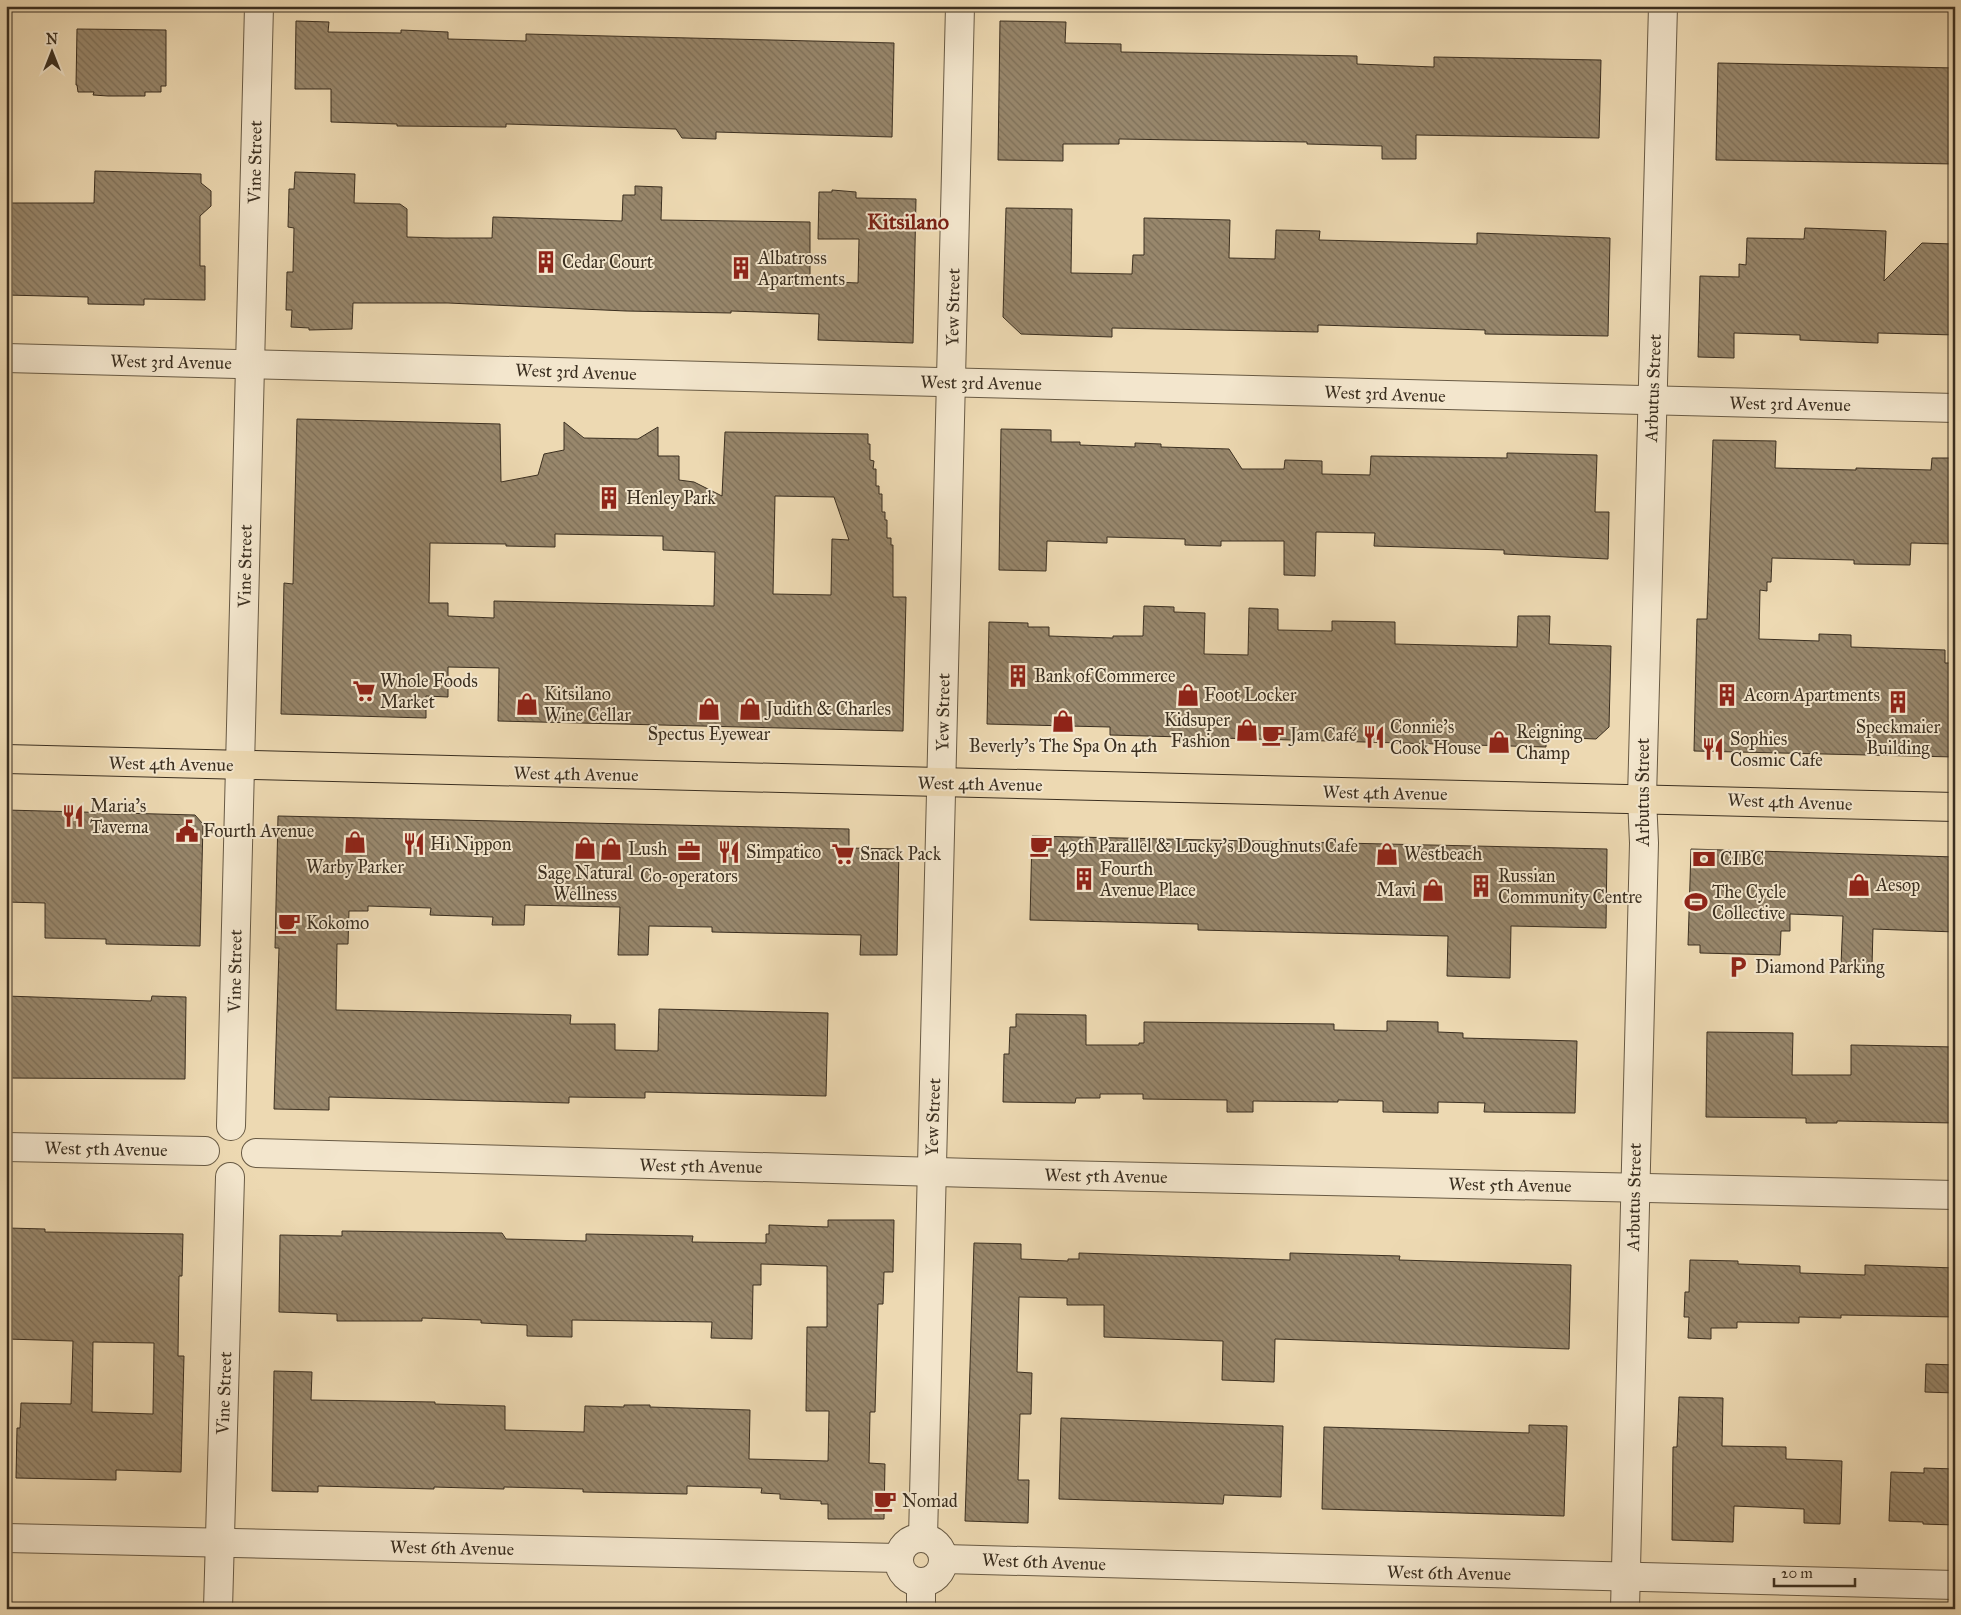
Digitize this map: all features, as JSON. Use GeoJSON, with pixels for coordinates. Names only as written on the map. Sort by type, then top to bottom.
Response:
{"type":"FeatureCollection","features":[{"type":"Feature","properties":{"kind":"main road","name":"West 4th Avenue"},"geometry":{"type":"LineString","coordinates":[[6,759],[1955,807]]}},
{"type":"Feature","properties":{"kind":"street","name":"Vine Street"},"geometry":{"type":"LineString","coordinates":[[231,1126],[258,6]]}},
{"type":"Feature","properties":{"kind":"street","name":"Yew Street"},"geometry":{"type":"LineString","coordinates":[[923,1538],[960,6]]}},
{"type":"Feature","properties":{"kind":"street","name":"Arbutus Street"},"geometry":{"type":"LineString","coordinates":[[1625,1609],[1644,843],[1642,798],[1663,6]]}},
{"type":"Feature","properties":{"kind":"street","name":"West 3rd Avenue"},"geometry":{"type":"LineString","coordinates":[[6,358],[1955,408]]}},
{"type":"Feature","properties":{"kind":"street"},"geometry":{"type":"LineString","coordinates":[[231,1126],[246,1132],[252,1138],[256,1153],[251,1168],[245,1173],[230,1177],[215,1172],[206,1159],[205,1152],[206,1144],[216,1131],[231,1126]]}},
{"type":"Feature","properties":{"kind":"street","name":"West 5th Avenue"},"geometry":{"type":"LineString","coordinates":[[6,1147],[205,1152]]}},
{"type":"Feature","properties":{"kind":"street","name":"West 5th Avenue"},"geometry":{"type":"LineString","coordinates":[[256,1153],[500,1161],[1955,1195]]}},
{"type":"Feature","properties":{"kind":"street","name":"Vine Street"},"geometry":{"type":"LineString","coordinates":[[218,1609],[230,1177]]}},
{"type":"Feature","properties":{"kind":"street","name":"West 6th Avenue"},"geometry":{"type":"LineString","coordinates":[[6,1538],[898,1558]]}},
{"type":"Feature","properties":{"kind":"street"},"geometry":{"type":"LineString","coordinates":[[923,1538],[935,1542],[940,1547],[944,1559],[940,1573],[928,1582],[921,1596],[914,1582],[902,1573],[898,1558],[903,1546],[909,1541],[923,1538]]}},
{"type":"Feature","properties":{"kind":"street","name":"West 6th Avenue"},"geometry":{"type":"LineString","coordinates":[[944,1559],[1955,1585]]}},
{"type":"Feature","properties":{"kind":"building"},"geometry":{"type":"Polygon","coordinates":[[[296,21],[329,22],[328,32],[401,33],[401,30],[448,32],[448,39],[526,41],[526,34],[894,43],[892,137],[716,132],[716,139],[682,138],[676,129],[506,124],[506,127],[397,126],[397,124],[331,122],[331,89],[295,89],[296,21]]]}},
{"type":"Feature","properties":{"kind":"building"},"geometry":{"type":"Polygon","coordinates":[[[1000,21],[1066,22],[1065,43],[1121,44],[1121,52],[1357,56],[1357,64],[1434,67],[1434,57],[1601,60],[1599,138],[1416,135],[1416,159],[1382,159],[1382,146],[1307,144],[1307,142],[1119,139],[1119,144],[1063,144],[1063,161],[998,160],[1000,21]]]}},
{"type":"Feature","properties":{"kind":"building"},"geometry":{"type":"Polygon","coordinates":[[[77,29],[166,30],[166,86],[161,86],[161,92],[145,92],[145,96],[108,96],[93,95],[94,92],[78,92],[76,85],[77,29]]]}},
{"type":"Feature","properties":{"kind":"building"},"geometry":{"type":"Polygon","coordinates":[[[1718,63],[1955,68],[1955,164],[1716,160],[1718,63]]]}},
{"type":"Feature","properties":{"kind":"building"},"geometry":{"type":"Polygon","coordinates":[[[95,171],[201,174],[201,183],[211,191],[211,206],[200,216],[200,266],[205,266],[205,300],[144,299],[144,305],[88,304],[88,297],[6,295],[6,203],[94,203],[95,171]]]}},
{"type":"Feature","properties":{"kind":"building"},"geometry":{"type":"Polygon","coordinates":[[[295,172],[355,174],[354,203],[400,204],[407,209],[407,237],[492,238],[493,217],[622,221],[623,195],[635,195],[635,186],[662,187],[661,220],[810,222],[810,281],[858,283],[859,239],[818,239],[819,192],[832,192],[832,190],[856,192],[856,198],[916,199],[913,343],[818,340],[819,314],[731,311],[731,313],[626,311],[448,303],[353,303],[352,329],[309,330],[309,328],[291,327],[292,310],[286,310],[287,272],[293,272],[294,228],[288,227],[289,189],[294,189],[295,172]]]}},
{"type":"Feature","properties":{"kind":"building"},"geometry":{"type":"Polygon","coordinates":[[[1006,208],[1072,209],[1071,273],[1132,274],[1133,255],[1144,255],[1144,218],[1230,220],[1229,258],[1275,259],[1276,230],[1320,231],[1319,240],[1477,244],[1477,233],[1610,238],[1608,336],[1485,334],[1485,330],[1318,325],[1318,332],[1112,328],[1112,337],[1021,334],[1003,317],[1006,208]]]}},
{"type":"Feature","properties":{"kind":"building"},"geometry":{"type":"Polygon","coordinates":[[[1805,228],[1886,231],[1884,281],[1922,243],[1953,244],[1953,259],[1955,259],[1955,335],[1878,333],[1878,343],[1800,340],[1800,335],[1734,333],[1734,358],[1698,357],[1700,276],[1739,277],[1739,264],[1746,265],[1747,238],[1804,239],[1805,228]]]}},
{"type":"Feature","properties":{"kind":"building"},"geometry":{"type":"Polygon","coordinates":[[[297,419],[500,424],[501,482],[538,475],[544,454],[564,450],[564,422],[584,438],[638,439],[658,427],[658,456],[679,456],[679,480],[694,482],[722,496],[725,432],[868,434],[870,460],[874,461],[873,469],[876,469],[876,486],[879,486],[879,494],[882,494],[882,512],[885,512],[885,520],[887,520],[887,538],[891,538],[891,545],[893,545],[893,597],[906,597],[903,731],[498,721],[499,668],[448,667],[448,697],[426,696],[426,718],[281,714],[284,583],[293,584],[297,419]],[[775,496],[773,594],[831,595],[832,539],[849,540],[834,497],[775,496]],[[555,534],[555,547],[430,543],[429,603],[448,603],[448,616],[494,618],[494,601],[714,606],[715,552],[663,550],[663,536],[555,534]]]}},
{"type":"Feature","properties":{"kind":"building"},"geometry":{"type":"Polygon","coordinates":[[[1001,429],[1051,430],[1051,442],[1080,442],[1080,445],[1135,447],[1135,443],[1161,444],[1161,447],[1229,449],[1242,469],[1284,469],[1285,460],[1322,461],[1322,474],[1370,475],[1371,456],[1507,458],[1507,453],[1597,455],[1595,512],[1609,512],[1608,559],[1504,554],[1504,550],[1374,546],[1375,533],[1316,532],[1315,576],[1284,575],[1284,541],[1221,541],[1221,546],[1185,545],[1185,539],[1107,537],[1107,543],[1047,541],[1046,571],[999,570],[1001,429]]]}},
{"type":"Feature","properties":{"kind":"building"},"geometry":{"type":"Polygon","coordinates":[[[1713,440],[1776,441],[1775,468],[1931,470],[1932,458],[1955,458],[1955,544],[1911,543],[1910,565],[1854,564],[1854,560],[1772,558],[1771,582],[1767,582],[1767,591],[1760,590],[1759,639],[1819,641],[1819,634],[1851,635],[1851,647],[1945,650],[1945,663],[1955,663],[1955,757],[1694,751],[1697,619],[1707,619],[1713,440]]]}},
{"type":"Feature","properties":{"kind":"building"},"geometry":{"type":"Polygon","coordinates":[[[1144,606],[1174,607],[1174,612],[1205,613],[1204,654],[1248,655],[1249,608],[1278,609],[1278,630],[1332,631],[1332,621],[1395,622],[1395,644],[1517,647],[1518,616],[1550,616],[1549,644],[1611,646],[1609,727],[1596,739],[1546,737],[1546,747],[1110,735],[1110,727],[987,724],[989,622],[1028,623],[1028,627],[1049,627],[1049,636],[1113,638],[1113,636],[1143,636],[1144,606]]]}},
{"type":"Feature","properties":{"kind":"building"},"geometry":{"type":"Polygon","coordinates":[[[6,810],[195,815],[203,824],[200,946],[106,944],[106,939],[45,938],[45,903],[6,902],[6,810]]]}},
{"type":"Feature","properties":{"kind":"building"},"geometry":{"type":"Polygon","coordinates":[[[278,816],[849,829],[849,848],[899,849],[897,955],[860,955],[861,935],[712,932],[712,927],[649,926],[648,955],[618,955],[620,907],[525,905],[524,925],[492,925],[493,917],[430,915],[431,908],[368,906],[368,911],[349,911],[348,944],[337,944],[336,1010],[571,1015],[570,1024],[615,1024],[615,1050],[658,1051],[659,1009],[828,1013],[826,1096],[645,1092],[645,1098],[569,1097],[569,1103],[329,1097],[329,1110],[274,1109],[279,948],[275,948],[278,816]]]}},
{"type":"Feature","properties":{"kind":"building"},"geometry":{"type":"Polygon","coordinates":[[[1032,836],[1607,849],[1606,928],[1511,926],[1510,978],[1447,976],[1448,936],[1198,930],[1198,924],[1030,920],[1032,836]]]}},
{"type":"Feature","properties":{"kind":"building"},"geometry":{"type":"Polygon","coordinates":[[[1691,849],[1955,857],[1955,932],[1873,929],[1872,966],[1841,965],[1843,916],[1790,914],[1790,931],[1781,931],[1780,955],[1700,953],[1700,945],[1688,945],[1691,849]]]}},
{"type":"Feature","properties":{"kind":"building"},"geometry":{"type":"Polygon","coordinates":[[[6,996],[151,1001],[152,996],[186,997],[185,1079],[6,1078],[6,996]]]}},
{"type":"Feature","properties":{"kind":"building"},"geometry":{"type":"Polygon","coordinates":[[[1016,1014],[1086,1015],[1086,1045],[1139,1045],[1139,1043],[1144,1043],[1144,1022],[1334,1024],[1334,1030],[1387,1031],[1387,1021],[1438,1022],[1438,1032],[1463,1033],[1463,1038],[1577,1041],[1575,1113],[1484,1112],[1485,1103],[1438,1102],[1438,1113],[1383,1112],[1383,1101],[1338,1100],[1338,1102],[1253,1101],[1253,1112],[1227,1112],[1227,1100],[1143,1099],[1143,1094],[1100,1094],[1100,1098],[1076,1098],[1075,1103],[1003,1102],[1004,1054],[1009,1054],[1010,1027],[1016,1027],[1016,1014]]]}},
{"type":"Feature","properties":{"kind":"building"},"geometry":{"type":"Polygon","coordinates":[[[1707,1032],[1793,1033],[1792,1075],[1851,1075],[1851,1045],[1955,1047],[1955,1123],[1837,1121],[1837,1123],[1806,1123],[1806,1118],[1706,1117],[1707,1032]]]}},
{"type":"Feature","properties":{"kind":"building"},"geometry":{"type":"Polygon","coordinates":[[[828,1220],[894,1220],[893,1272],[884,1272],[883,1304],[878,1304],[875,1412],[870,1412],[869,1463],[885,1464],[884,1519],[828,1519],[828,1504],[821,1504],[821,1501],[780,1499],[780,1494],[761,1493],[762,1488],[687,1486],[687,1494],[583,1492],[583,1489],[504,1487],[504,1489],[434,1487],[434,1489],[318,1486],[318,1492],[272,1491],[274,1371],[312,1372],[311,1400],[435,1402],[435,1404],[505,1406],[505,1430],[584,1432],[585,1406],[624,1407],[624,1405],[650,1405],[650,1407],[750,1410],[749,1459],[828,1461],[829,1411],[806,1411],[807,1327],[827,1327],[827,1266],[761,1264],[761,1285],[753,1285],[752,1339],[711,1338],[712,1322],[572,1320],[572,1337],[527,1336],[527,1325],[481,1323],[481,1320],[422,1318],[422,1321],[337,1321],[337,1314],[279,1312],[280,1235],[342,1236],[342,1231],[502,1233],[506,1239],[586,1241],[586,1234],[693,1236],[692,1242],[766,1243],[769,1225],[828,1227],[828,1220]]]}},
{"type":"Feature","properties":{"kind":"building"},"geometry":{"type":"Polygon","coordinates":[[[8,1228],[45,1229],[45,1232],[183,1234],[182,1276],[179,1276],[178,1356],[184,1356],[181,1472],[116,1470],[116,1480],[16,1478],[17,1428],[20,1428],[21,1403],[71,1404],[73,1341],[7,1339],[8,1228]],[[93,1342],[92,1412],[153,1414],[154,1343],[93,1342]]]}},
{"type":"Feature","properties":{"kind":"building"},"geometry":{"type":"Polygon","coordinates":[[[974,1243],[1021,1244],[1021,1259],[1068,1261],[1068,1259],[1079,1259],[1079,1253],[1290,1260],[1290,1253],[1400,1256],[1399,1260],[1571,1265],[1569,1349],[1275,1339],[1274,1382],[1222,1380],[1223,1341],[1104,1337],[1104,1305],[1067,1305],[1067,1298],[1019,1297],[1017,1372],[1032,1373],[1031,1414],[1020,1414],[1018,1480],[1029,1480],[1028,1523],[965,1521],[974,1243]]]}},
{"type":"Feature","properties":{"kind":"building"},"geometry":{"type":"Polygon","coordinates":[[[1690,1260],[1738,1261],[1738,1264],[1800,1266],[1800,1273],[1865,1275],[1865,1265],[1955,1268],[1955,1317],[1841,1315],[1841,1318],[1799,1317],[1799,1323],[1737,1322],[1737,1328],[1711,1328],[1711,1339],[1688,1338],[1689,1317],[1684,1317],[1685,1292],[1689,1292],[1690,1260]]]}},
{"type":"Feature","properties":{"kind":"building"},"geometry":{"type":"Polygon","coordinates":[[[1926,1364],[1955,1365],[1955,1393],[1925,1392],[1926,1364]]]}},
{"type":"Feature","properties":{"kind":"building"},"geometry":{"type":"Polygon","coordinates":[[[1679,1397],[1723,1398],[1722,1446],[1786,1447],[1786,1459],[1842,1461],[1840,1524],[1804,1523],[1804,1509],[1734,1506],[1733,1542],[1672,1540],[1673,1447],[1677,1447],[1679,1397]]]}},
{"type":"Feature","properties":{"kind":"building"},"geometry":{"type":"Polygon","coordinates":[[[1061,1418],[1283,1426],[1281,1497],[1224,1495],[1223,1504],[1059,1499],[1061,1418]]]}},
{"type":"Feature","properties":{"kind":"building"},"geometry":{"type":"Polygon","coordinates":[[[1529,1425],[1567,1426],[1564,1516],[1322,1509],[1324,1427],[1529,1433],[1529,1425]]]}},
{"type":"Feature","properties":{"kind":"building"},"geometry":{"type":"Polygon","coordinates":[[[1924,1468],[1955,1469],[1955,1525],[1889,1521],[1891,1472],[1924,1473],[1924,1468]]]}},
{"type":"Feature","properties":{"kind":"place","name":"Cedar Court"},"geometry":{"type":"Point","coordinates":[546,262]}},
{"type":"Feature","properties":{"kind":"place","name":"Albatross Apartments"},"geometry":{"type":"Point","coordinates":[741,268]}},
{"type":"Feature","properties":{"kind":"place","name":"Henley Park"},"geometry":{"type":"Point","coordinates":[609,498]}},
{"type":"Feature","properties":{"kind":"place","name":"Bank of Commerce"},"geometry":{"type":"Point","coordinates":[1018,676]}},
{"type":"Feature","properties":{"kind":"place","name":"Whole Foods Market"},"geometry":{"type":"Point","coordinates":[364,691]}},
{"type":"Feature","properties":{"kind":"place","name":"Foot Locker"},"geometry":{"type":"Point","coordinates":[1188,695]}},
{"type":"Feature","properties":{"kind":"place","name":"Acorn Apartments"},"geometry":{"type":"Point","coordinates":[1727,695]}},
{"type":"Feature","properties":{"kind":"place","name":"Speckmaier Building"},"geometry":{"type":"Point","coordinates":[1898,702]}},
{"type":"Feature","properties":{"kind":"place","name":"Kitsilano Wine Cellar"},"geometry":{"type":"Point","coordinates":[527,704]}},
{"type":"Feature","properties":{"kind":"place","name":"Spectus Eyewear"},"geometry":{"type":"Point","coordinates":[709,709]}},
{"type":"Feature","properties":{"kind":"place","name":"Judith & Charles"},"geometry":{"type":"Point","coordinates":[750,709]}},
{"type":"Feature","properties":{"kind":"place","name":"Beverly's The Spa On 4th"},"geometry":{"type":"Point","coordinates":[1063,721]}},
{"type":"Feature","properties":{"kind":"place","name":"Kidsuper Fashion"},"geometry":{"type":"Point","coordinates":[1247,730]}},
{"type":"Feature","properties":{"kind":"place","name":"Jam Café"},"geometry":{"type":"Point","coordinates":[1273,735]}},
{"type":"Feature","properties":{"kind":"place","name":"Connie's Cook House"},"geometry":{"type":"Point","coordinates":[1374,737]}},
{"type":"Feature","properties":{"kind":"place","name":"Reigning Champ"},"geometry":{"type":"Point","coordinates":[1499,742]}},
{"type":"Feature","properties":{"kind":"place","name":"Sophies Cosmic Cafe"},"geometry":{"type":"Point","coordinates":[1713,749]}},
{"type":"Feature","properties":{"kind":"place","name":"Maria's Taverna"},"geometry":{"type":"Point","coordinates":[73,816]}},
{"type":"Feature","properties":{"kind":"place","name":"Fourth Avenue"},"geometry":{"type":"Point","coordinates":[187,831]}},
{"type":"Feature","properties":{"kind":"place","name":"Warby Parker"},"geometry":{"type":"Point","coordinates":[355,842]}},
{"type":"Feature","properties":{"kind":"place","name":"Hi Nippon"},"geometry":{"type":"Point","coordinates":[414,844]}},
{"type":"Feature","properties":{"kind":"place","name":"49th Parallel & Lucky's Doughnuts Cafe"},"geometry":{"type":"Point","coordinates":[1041,846]}},
{"type":"Feature","properties":{"kind":"place","name":"Sage Natural Wellness"},"geometry":{"type":"Point","coordinates":[585,848]}},
{"type":"Feature","properties":{"kind":"place","name":"Lush"},"geometry":{"type":"Point","coordinates":[611,849]}},
{"type":"Feature","properties":{"kind":"place","name":"Co-operators"},"geometry":{"type":"Point","coordinates":[689,851]}},
{"type":"Feature","properties":{"kind":"place","name":"Simpatico"},"geometry":{"type":"Point","coordinates":[729,852]}},
{"type":"Feature","properties":{"kind":"place","name":"Snack Pack"},"geometry":{"type":"Point","coordinates":[843,854]}},
{"type":"Feature","properties":{"kind":"place","name":"Westbeach"},"geometry":{"type":"Point","coordinates":[1387,854]}},
{"type":"Feature","properties":{"kind":"place","name":"CIBC"},"geometry":{"type":"Point","coordinates":[1704,859]}},
{"type":"Feature","properties":{"kind":"place","name":"Fourth Avenue Place"},"geometry":{"type":"Point","coordinates":[1084,879]}},
{"type":"Feature","properties":{"kind":"place","name":"Aesop"},"geometry":{"type":"Point","coordinates":[1859,885]}},
{"type":"Feature","properties":{"kind":"place","name":"Russian Community Centre"},"geometry":{"type":"Point","coordinates":[1481,886]}},
{"type":"Feature","properties":{"kind":"place","name":"Mavi"},"geometry":{"type":"Point","coordinates":[1433,890]}},
{"type":"Feature","properties":{"kind":"place","name":"The Cycle Collective"},"geometry":{"type":"Point","coordinates":[1696,902]}},
{"type":"Feature","properties":{"kind":"place","name":"Kokomo"},"geometry":{"type":"Point","coordinates":[289,923]}},
{"type":"Feature","properties":{"kind":"place","name":"Diamond Parking"},"geometry":{"type":"Point","coordinates":[1738,967]}},
{"type":"Feature","properties":{"kind":"place","name":"Nomad"},"geometry":{"type":"Point","coordinates":[885,1501]}},
{"type":"Feature","properties":{"kind":"district","name":"Kitsilano"},"geometry":{"type":"Point","coordinates":[908,221]}}]}
